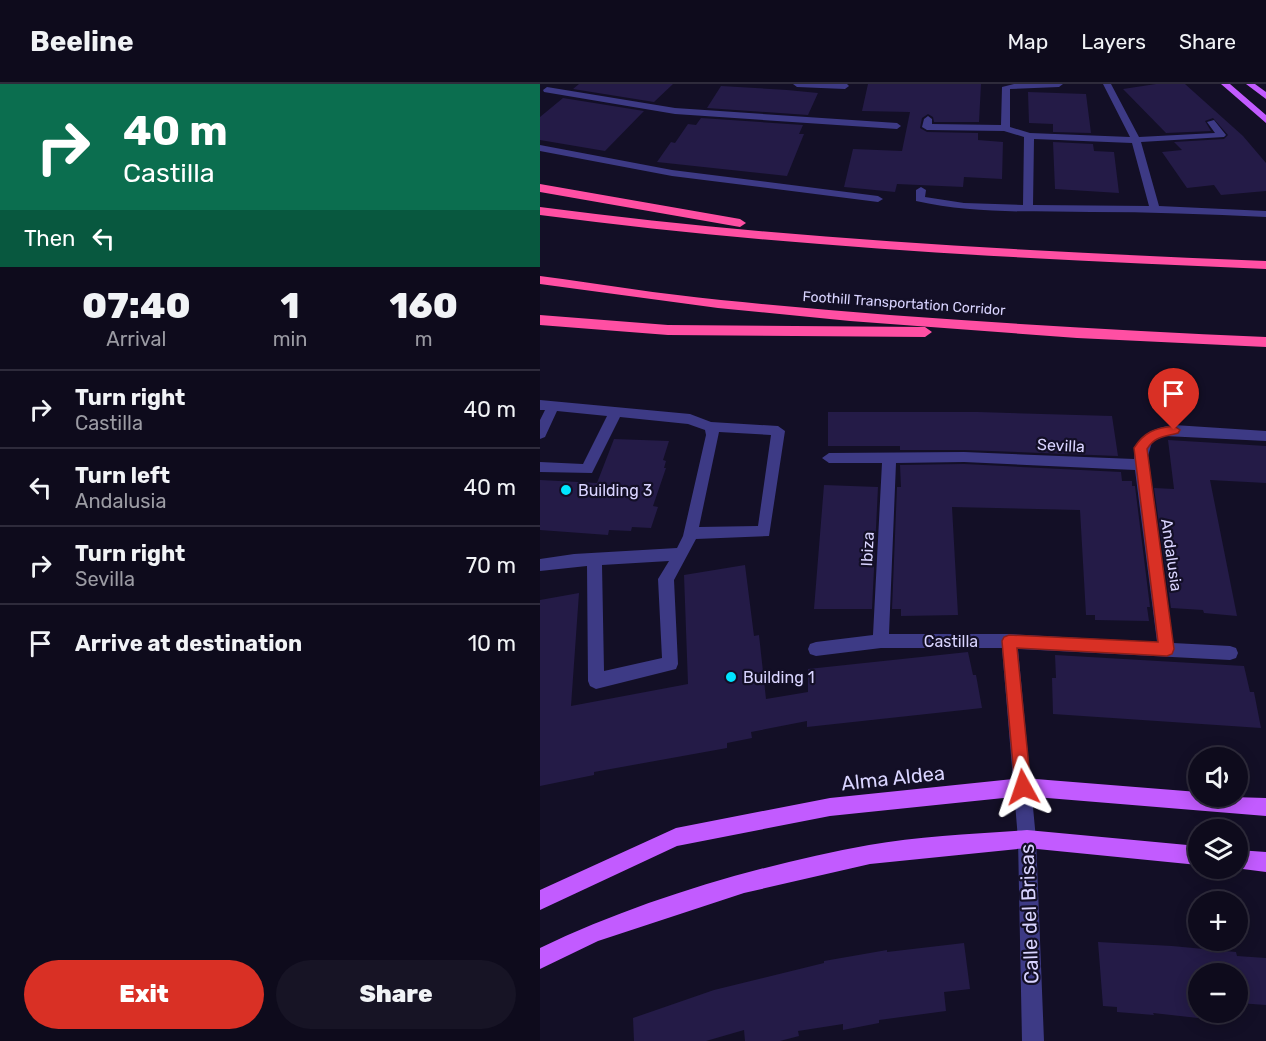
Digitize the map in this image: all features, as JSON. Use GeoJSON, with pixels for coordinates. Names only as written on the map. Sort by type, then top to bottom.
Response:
{"type":"FeatureCollection","features":[{"type":"Feature","properties":{"kind":"highway"},"geometry":{"type":"LineString","coordinates":[[540,188],[748,225],[803,240]]}},
{"type":"Feature","properties":{"kind":"highway"},"geometry":{"type":"LineString","coordinates":[[540,211],[619,222],[803,240],[947,250],[1266,265]]}},
{"type":"Feature","properties":{"kind":"highway","name":"Foothill Transportation Corridor"},"geometry":{"type":"LineString","coordinates":[[540,280],[718,304],[1077,333],[1266,342]]}},
{"type":"Feature","properties":{"kind":"highway"},"geometry":{"type":"LineString","coordinates":[[540,320],[668,330],[1077,333]]}},
{"type":"Feature","properties":{"kind":"main road"},"geometry":{"type":"LineString","coordinates":[[1225,84],[1266,120]]}},
{"type":"Feature","properties":{"kind":"main road"},"geometry":{"type":"LineString","coordinates":[[1250,84],[1266,96]]}},
{"type":"Feature","properties":{"kind":"main road","name":"Alma Aldea"},"geometry":{"type":"LineString","coordinates":[[540,900],[676,837],[830,807],[1023,787],[1266,807]]}},
{"type":"Feature","properties":{"kind":"main road"},"geometry":{"type":"LineString","coordinates":[[540,959],[595,932],[744,883],[870,854],[1027,839],[1188,855]]}},
{"type":"Feature","properties":{"kind":"main road"},"geometry":{"type":"LineString","coordinates":[[1248,861],[1266,862]]}},
{"type":"Feature","properties":{"kind":"street"},"geometry":{"type":"LineString","coordinates":[[543,93],[555,84]]}},
{"type":"Feature","properties":{"kind":"street"},"geometry":{"type":"LineString","coordinates":[[797,84],[844,86]]}},
{"type":"Feature","properties":{"kind":"street"},"geometry":{"type":"LineString","coordinates":[[1005,128],[1006,87],[1059,84]]}},
{"type":"Feature","properties":{"kind":"street"},"geometry":{"type":"LineString","coordinates":[[1107,84],[1136,140],[1155,209]]}},
{"type":"Feature","properties":{"kind":"street"},"geometry":{"type":"LineString","coordinates":[[543,93],[675,111],[897,126]]}},
{"type":"Feature","properties":{"kind":"street"},"geometry":{"type":"LineString","coordinates":[[928,119],[927,127],[1005,128],[1029,136],[1136,140],[1221,135],[1211,122]]}},
{"type":"Feature","properties":{"kind":"street"},"geometry":{"type":"LineString","coordinates":[[1028,208],[1029,136]]}},
{"type":"Feature","properties":{"kind":"street"},"geometry":{"type":"LineString","coordinates":[[540,148],[672,173],[878,199]]}},
{"type":"Feature","properties":{"kind":"street"},"geometry":{"type":"LineString","coordinates":[[921,190],[920,199],[964,206],[1155,209],[1266,214]]}},
{"type":"Feature","properties":{"kind":"street"},"geometry":{"type":"LineString","coordinates":[[540,434],[546,406],[690,419],[710,427],[778,431],[764,532],[690,533]]}},
{"type":"Feature","properties":{"kind":"street"},"geometry":{"type":"LineString","coordinates":[[540,467],[587,469],[615,412]]}},
{"type":"Feature","properties":{"kind":"street"},"geometry":{"type":"LineString","coordinates":[[594,560],[596,681],[670,664],[666,579],[682,554],[690,533],[713,435],[710,427]]}},
{"type":"Feature","properties":{"kind":"street"},"geometry":{"type":"LineString","coordinates":[[1141,465],[1140,448],[1147,439],[1158,432],[1174,430],[1266,436]]}},
{"type":"Feature","properties":{"kind":"street","name":"Sevilla"},"geometry":{"type":"LineString","coordinates":[[830,458],[964,457],[1141,465]]}},
{"type":"Feature","properties":{"kind":"street","name":"Ibiza"},"geometry":{"type":"LineString","coordinates":[[881,641],[890,458]]}},
{"type":"Feature","properties":{"kind":"street","name":"Andalusia"},"geometry":{"type":"LineString","coordinates":[[1141,465],[1167,649]]}},
{"type":"Feature","properties":{"kind":"street"},"geometry":{"type":"LineString","coordinates":[[540,565],[682,554]]}},
{"type":"Feature","properties":{"kind":"street","name":"Castilla"},"geometry":{"type":"LineString","coordinates":[[816,649],[881,641],[1009,641],[1230,653]]}},
{"type":"Feature","properties":{"kind":"street","name":"Calle del Brisas"},"geometry":{"type":"LineString","coordinates":[[1009,641],[1027,839],[1033,1041]]}},
{"type":"Feature","properties":{"kind":"building"},"geometry":{"type":"Polygon","coordinates":[[[579,84],[673,84],[654,102],[573,89],[579,84]]]}},
{"type":"Feature","properties":{"kind":"building"},"geometry":{"type":"Polygon","coordinates":[[[868,84],[981,84],[979,122],[934,122],[933,117],[928,114],[922,118],[920,128],[927,132],[978,133],[978,140],[1003,142],[1002,179],[964,177],[963,187],[897,184],[895,192],[844,187],[853,149],[902,151],[910,112],[862,111],[868,84]]]}},
{"type":"Feature","properties":{"kind":"building"},"geometry":{"type":"Polygon","coordinates":[[[1156,84],[1185,84],[1243,136],[1266,163],[1266,191],[1221,195],[1214,185],[1187,188],[1162,152],[1182,150],[1174,142],[1224,139],[1228,135],[1213,118],[1205,121],[1211,131],[1166,133],[1123,89],[1156,84]]]}},
{"type":"Feature","properties":{"kind":"building"},"geometry":{"type":"Polygon","coordinates":[[[721,86],[818,93],[808,115],[707,108],[721,86]]]}},
{"type":"Feature","properties":{"kind":"building"},"geometry":{"type":"Polygon","coordinates":[[[1028,92],[1086,94],[1091,133],[1053,132],[1053,124],[1029,123],[1028,92]]]}},
{"type":"Feature","properties":{"kind":"building"},"geometry":{"type":"Polygon","coordinates":[[[563,98],[644,111],[605,151],[540,140],[540,117],[563,98]]]}},
{"type":"Feature","properties":{"kind":"building"},"geometry":{"type":"Polygon","coordinates":[[[701,118],[803,125],[799,134],[804,134],[787,176],[657,162],[671,142],[675,143],[688,124],[696,125],[701,118]]]}},
{"type":"Feature","properties":{"kind":"building"},"geometry":{"type":"Polygon","coordinates":[[[1053,142],[1093,144],[1094,151],[1114,152],[1119,193],[1055,189],[1053,142]]]}},
{"type":"Feature","properties":{"kind":"building"},"geometry":{"type":"Polygon","coordinates":[[[828,412],[978,412],[1112,416],[1118,456],[900,450],[900,446],[828,446],[828,412]]]}},
{"type":"Feature","properties":{"kind":"building","name":"Building 3"},"geometry":{"type":"Polygon","coordinates":[[[614,439],[669,441],[663,460],[666,461],[664,468],[666,468],[653,506],[658,507],[651,528],[632,527],[631,531],[609,530],[608,535],[540,530],[540,480],[597,483],[614,439]]]}},
{"type":"Feature","properties":{"kind":"building"},"geometry":{"type":"Polygon","coordinates":[[[1168,440],[1266,446],[1266,483],[1210,480],[1237,616],[1204,613],[1203,610],[1171,608],[1154,488],[1174,489],[1168,440]]]}},
{"type":"Feature","properties":{"kind":"building"},"geometry":{"type":"Polygon","coordinates":[[[964,464],[1121,472],[1122,481],[1132,481],[1132,486],[1135,486],[1150,607],[1147,607],[1149,621],[1095,620],[1095,615],[1086,615],[1080,510],[952,507],[958,615],[901,616],[901,609],[892,609],[897,487],[901,487],[900,465],[964,464]]]}},
{"type":"Feature","properties":{"kind":"building"},"geometry":{"type":"Polygon","coordinates":[[[824,485],[878,487],[872,609],[814,609],[824,485]]]}},
{"type":"Feature","properties":{"kind":"building","name":"Building 1"},"geometry":{"type":"Polygon","coordinates":[[[745,565],[754,636],[759,635],[766,699],[808,692],[808,669],[968,652],[973,675],[976,675],[982,708],[807,727],[807,721],[751,732],[752,738],[727,743],[727,748],[594,772],[594,775],[540,786],[540,600],[579,593],[571,706],[688,684],[684,575],[745,565]]]}},
{"type":"Feature","properties":{"kind":"building"},"geometry":{"type":"Polygon","coordinates":[[[1055,655],[1244,666],[1250,692],[1254,692],[1261,728],[1053,714],[1052,678],[1056,678],[1055,655]]]}},
{"type":"Feature","properties":{"kind":"building"},"geometry":{"type":"Polygon","coordinates":[[[1098,942],[1188,948],[1188,951],[1236,952],[1237,956],[1266,958],[1266,1005],[1248,1004],[1248,963],[1188,963],[1188,1017],[1117,1012],[1117,1007],[1103,1006],[1098,942]]]}},
{"type":"Feature","properties":{"kind":"building"},"geometry":{"type":"Polygon","coordinates":[[[964,943],[970,989],[944,992],[946,1011],[879,1020],[879,1023],[843,1030],[843,1024],[798,1031],[799,1036],[780,1041],[745,1041],[744,1030],[706,1041],[634,1041],[633,1018],[714,990],[824,963],[824,961],[887,950],[887,952],[964,943]]]}},
{"type":"Feature","properties":{"kind":"place","name":"Building 3"},"geometry":{"type":"Point","coordinates":[566,490]}},
{"type":"Feature","properties":{"kind":"place","name":"Building 1"},"geometry":{"type":"Point","coordinates":[731,677]}},
{"type":"Feature","properties":{"kind":"route"},"geometry":{"type":"LineString","coordinates":[[1023,787],[1009,641],[1167,649],[1140,448],[1147,439],[1158,432],[1174,430]]}}]}
